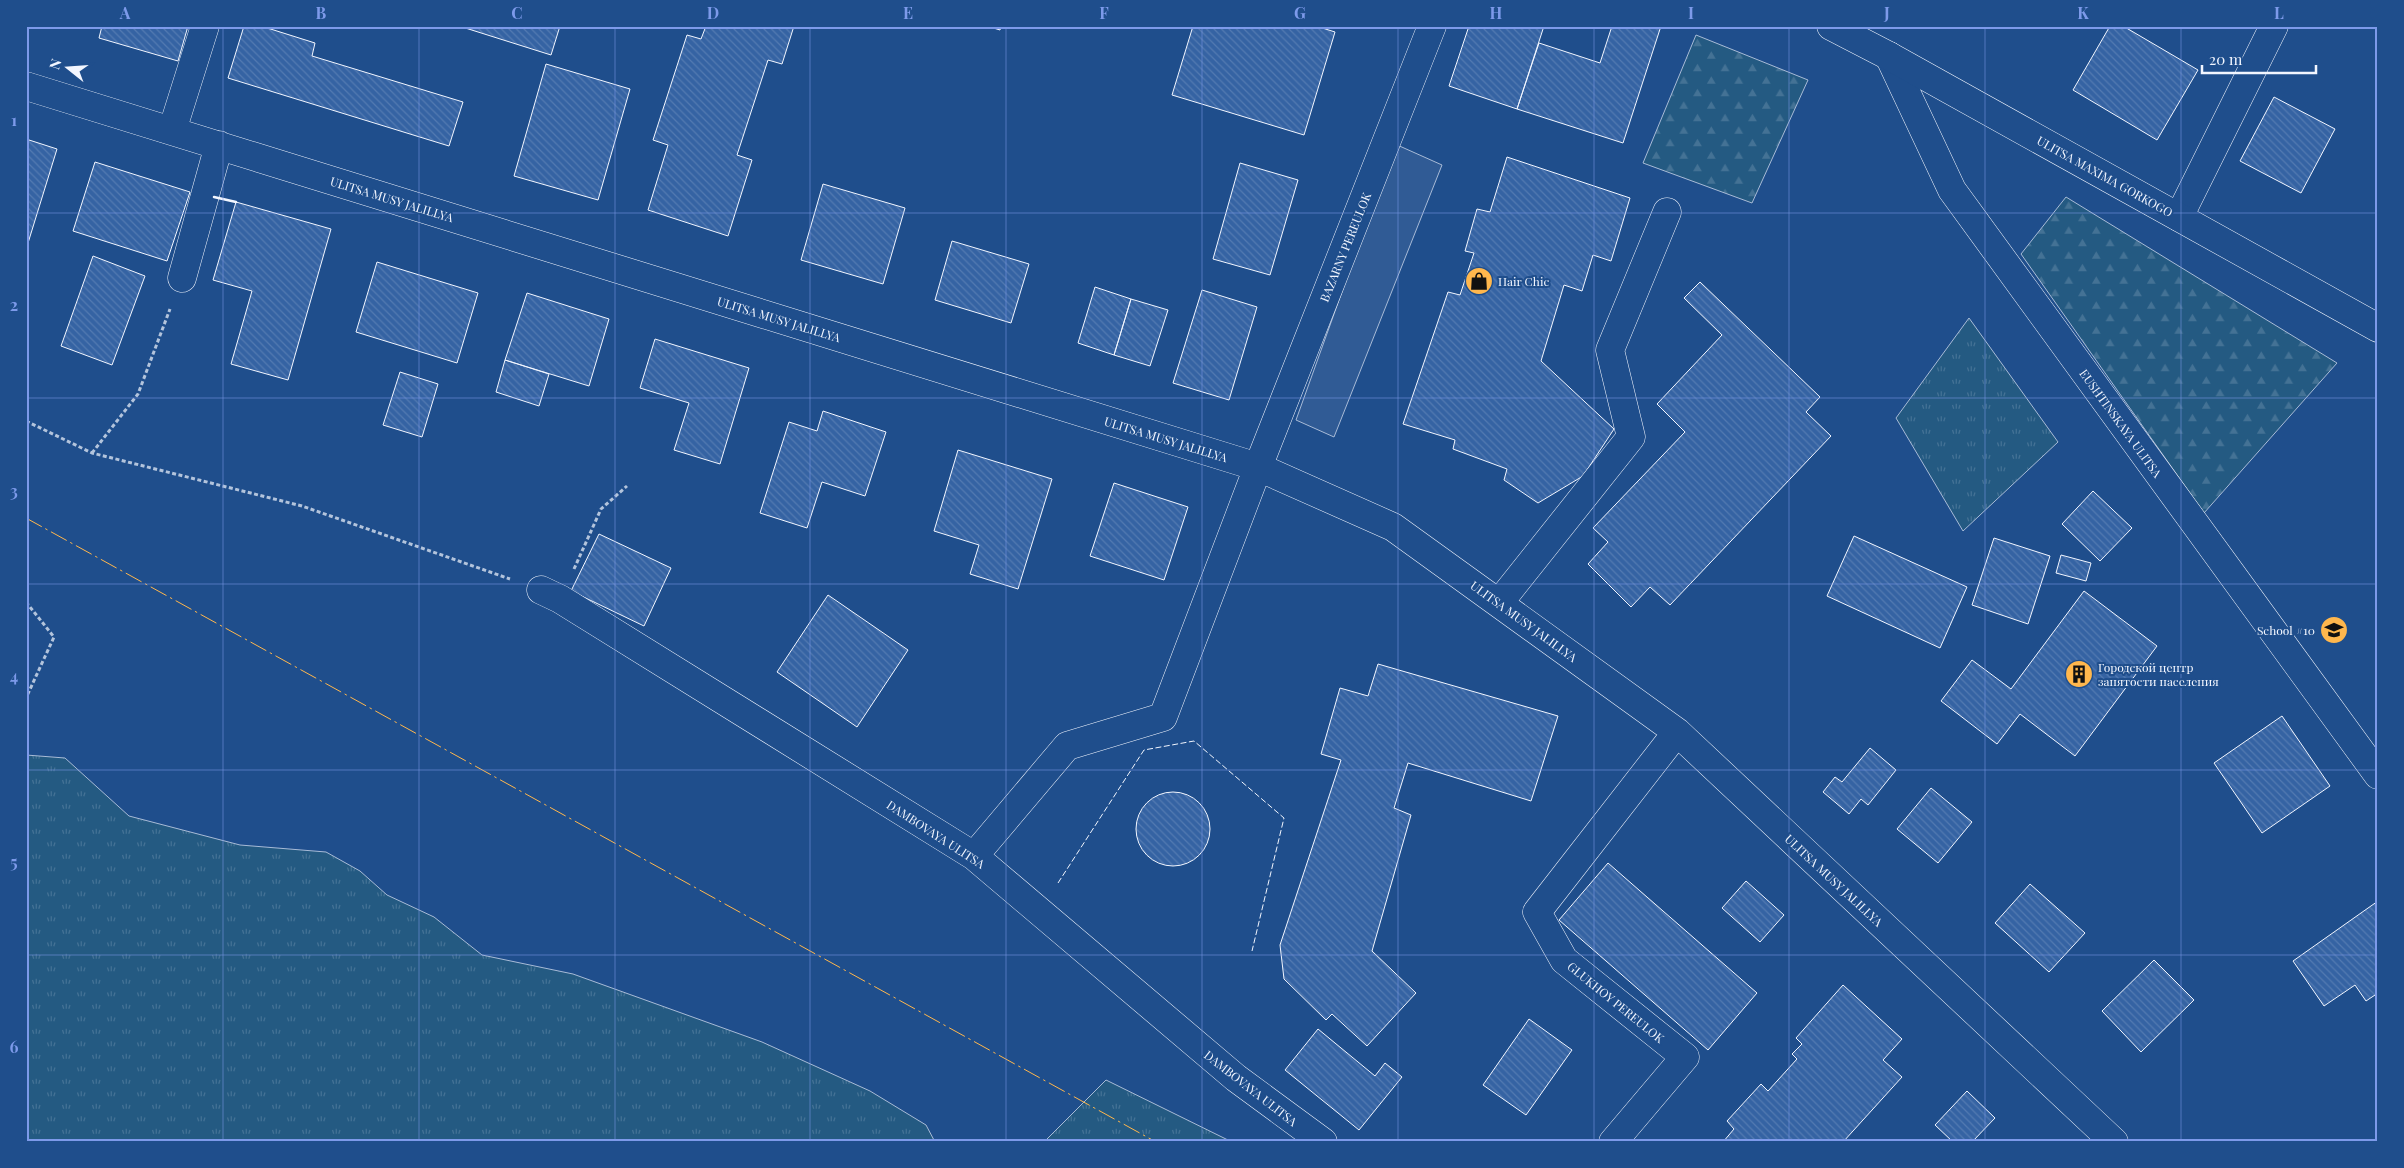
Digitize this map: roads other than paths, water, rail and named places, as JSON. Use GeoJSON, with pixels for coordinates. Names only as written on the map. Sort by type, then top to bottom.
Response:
{"type":"FeatureCollection","features":[{"type":"Feature","properties":{"kind":"street"},"geometry":{"type":"LineString","coordinates":[[172,131],[205,26]]}},
{"type":"Feature","properties":{"kind":"street","name":"BAZARNY PEREULOK"},"geometry":{"type":"LineString","coordinates":[[974,856],[1067,746],[1163,718],[1258,467],[1432,26]]}},
{"type":"Feature","properties":{"kind":"street","name":"ULITSA MAXIMA GORKOGO"},"geometry":{"type":"LineString","coordinates":[[1831,26],[1889,56],[2378,328]]}},
{"type":"Feature","properties":{"kind":"street"},"geometry":{"type":"LineString","coordinates":[[2179,217],[2274,26]]}},
{"type":"Feature","properties":{"kind":"street","name":"EUSHTINSKAYA ULITSA"},"geometry":{"type":"LineString","coordinates":[[1889,56],[1952,190],[2378,776]]}},
{"type":"Feature","properties":{"kind":"street","name":"ULITSA MUSY JALILLYA"},"geometry":{"type":"LineString","coordinates":[[26,86],[1258,467],[1393,527],[1677,732],[2114,1142]]}},
{"type":"Feature","properties":{"kind":"street"},"geometry":{"type":"LineString","coordinates":[[182,278],[219,145]]}},
{"type":"Feature","properties":{"kind":"street"},"geometry":{"type":"LineString","coordinates":[[1498,603],[1631,437],[1610,350],[1667,212]]}},
{"type":"Feature","properties":{"kind":"street","name":"DAMBOVAYA ULITSA"},"geometry":{"type":"LineString","coordinates":[[550,595],[974,856],[1236,1078],[1323,1142]]}},
{"type":"Feature","properties":{"kind":"street","name":"GLUKHOY PEREULOK"},"geometry":{"type":"LineString","coordinates":[[1613,1142],[1685,1057],[1564,960],[1537,912],[1677,732]]}},
{"type":"Feature","properties":{"kind":"place","name":"Hair Chic"},"geometry":{"type":"Point","coordinates":[1479,281]}},
{"type":"Feature","properties":{"kind":"place","name":"School #10"},"geometry":{"type":"Point","coordinates":[2334,630]}},
{"type":"Feature","properties":{"kind":"place","name":"Городской центр занятости населения"},"geometry":{"type":"Point","coordinates":[2079,674]}}]}
